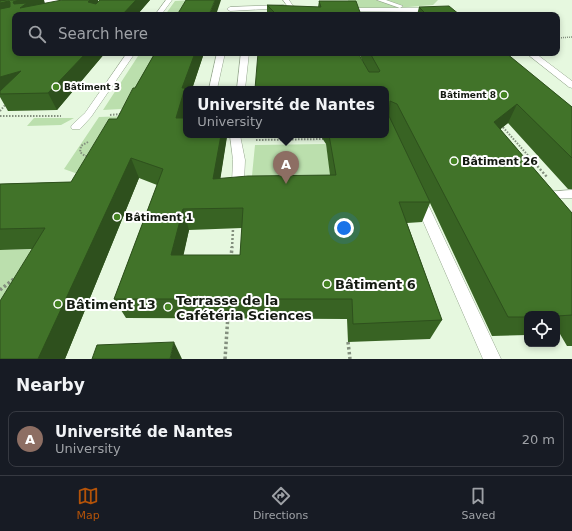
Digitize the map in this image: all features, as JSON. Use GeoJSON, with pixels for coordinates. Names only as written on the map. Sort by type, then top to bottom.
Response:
{"type":"FeatureCollection","features":[{"type":"Feature","properties":{"kind":"street"},"geometry":{"type":"LineString","coordinates":[[10,8],[57,4]]}},
{"type":"Feature","properties":{"kind":"lane"},"geometry":{"type":"LineString","coordinates":[[160,12],[168,0]]}},
{"type":"Feature","properties":{"kind":"lane"},"geometry":{"type":"LineString","coordinates":[[253,12],[264,0]]}},
{"type":"Feature","properties":{"kind":"lane"},"geometry":{"type":"LineString","coordinates":[[380,0],[415,10]]}},
{"type":"Feature","properties":{"kind":"lane"},"geometry":{"type":"LineString","coordinates":[[286,1],[304,10],[316,10]]}},
{"type":"Feature","properties":{"kind":"lane"},"geometry":{"type":"LineString","coordinates":[[230,9],[292,4]]}},
{"type":"Feature","properties":{"kind":"lane"},"geometry":{"type":"LineString","coordinates":[[339,10],[415,10],[433,12]]}},
{"type":"Feature","properties":{"kind":"lane"},"geometry":{"type":"LineString","coordinates":[[76,127],[88,115],[129,56]]}},
{"type":"Feature","properties":{"kind":"lane"},"geometry":{"type":"LineString","coordinates":[[213,86],[219,56]]}},
{"type":"Feature","properties":{"kind":"lane"},"geometry":{"type":"LineString","coordinates":[[241,86],[245,56]]}},
{"type":"Feature","properties":{"kind":"lane"},"geometry":{"type":"LineString","coordinates":[[534,56],[572,85]]}},
{"type":"Feature","properties":{"kind":"lane"},"geometry":{"type":"LineString","coordinates":[[235,138],[239,160],[238,182]]}},
{"type":"Feature","properties":{"kind":"lane"},"geometry":{"type":"LineString","coordinates":[[415,188],[492,359]]}},
{"type":"Feature","properties":{"kind":"lane"},"geometry":{"type":"LineString","coordinates":[[550,195],[568,194]]}},
{"type":"Feature","properties":{"kind":"path"},"geometry":{"type":"LineString","coordinates":[[560,38],[572,37]]}},
{"type":"Feature","properties":{"kind":"path"},"geometry":{"type":"LineString","coordinates":[[0,111],[10,100]]}},
{"type":"Feature","properties":{"kind":"path"},"geometry":{"type":"LineString","coordinates":[[108,115],[122,114]]}},
{"type":"Feature","properties":{"kind":"path"},"geometry":{"type":"LineString","coordinates":[[0,116],[88,115]]}},
{"type":"Feature","properties":{"kind":"path"},"geometry":{"type":"LineString","coordinates":[[498,122],[568,194]]}},
{"type":"Feature","properties":{"kind":"path"},"geometry":{"type":"LineString","coordinates":[[93,137],[82,146],[80,152],[85,156],[93,156]]}},
{"type":"Feature","properties":{"kind":"path"},"geometry":{"type":"LineString","coordinates":[[235,138],[322,139]]}},
{"type":"Feature","properties":{"kind":"path"},"geometry":{"type":"LineString","coordinates":[[230,266],[233,229]]}},
{"type":"Feature","properties":{"kind":"path"},"geometry":{"type":"LineString","coordinates":[[0,290],[18,276]]}},
{"type":"Feature","properties":{"kind":"path"},"geometry":{"type":"LineString","coordinates":[[225,359],[228,311]]}},
{"type":"Feature","properties":{"kind":"path"},"geometry":{"type":"LineString","coordinates":[[348,342],[350,359]]}},
{"type":"Feature","properties":{"kind":"green space"},"geometry":{"type":"Polygon","coordinates":[[[195,0],[189,12],[167,12],[175,1],[195,0]]]}},
{"type":"Feature","properties":{"kind":"green space"},"geometry":{"type":"Polygon","coordinates":[[[348,0],[438,0],[433,5],[396,8],[349,8],[348,0]]]}},
{"type":"Feature","properties":{"kind":"green space"},"geometry":{"type":"Polygon","coordinates":[[[138,56],[166,56],[138,108],[103,110],[138,56]]]}},
{"type":"Feature","properties":{"kind":"green space"},"geometry":{"type":"Polygon","coordinates":[[[183,114],[183,136],[78,174],[64,169],[99,117],[183,114]]]}},
{"type":"Feature","properties":{"kind":"green space"},"geometry":{"type":"Polygon","coordinates":[[[34,118],[74,118],[61,125],[27,126],[34,118]]]}},
{"type":"Feature","properties":{"kind":"green space"},"geometry":{"type":"Polygon","coordinates":[[[326,144],[334,196],[250,196],[255,145],[326,144]]]}},
{"type":"Feature","properties":{"kind":"green space"},"geometry":{"type":"Polygon","coordinates":[[[39,249],[0,359],[0,250],[39,249]]]}},
{"type":"Feature","properties":{"kind":"building"},"geometry":{"type":"Polygon","coordinates":[[[19,0],[13,2],[14,4],[27,3],[20,8],[62,0],[90,0],[88,2],[96,4],[100,0],[136,0],[125,12],[12,12],[12,56],[83,56],[48,93],[0,94],[0,91],[21,71],[0,77],[0,9],[10,7],[10,2],[0,3],[0,1],[19,0]]]}},
{"type":"Feature","properties":{"kind":"building"},"geometry":{"type":"Polygon","coordinates":[[[186,0],[215,0],[210,12],[179,12],[186,0]]]}},
{"type":"Feature","properties":{"kind":"building"},"geometry":{"type":"Polygon","coordinates":[[[319,1],[356,1],[360,12],[274,12],[267,5],[321,7],[319,1]]]}},
{"type":"Feature","properties":{"kind":"building"},"geometry":{"type":"Polygon","coordinates":[[[449,6],[456,12],[424,12],[419,7],[449,6]]]}},
{"type":"Feature","properties":{"kind":"building"},"geometry":{"type":"Polygon","coordinates":[[[153,56],[194,56],[182,88],[183,95],[176,118],[183,118],[183,138],[220,138],[213,179],[248,176],[336,175],[330,138],[389,138],[389,116],[430,202],[399,202],[442,320],[353,324],[352,299],[114,299],[163,169],[131,158],[38,359],[0,359],[0,301],[45,228],[0,229],[0,184],[71,182],[109,119],[117,119],[133,88],[135,88],[153,56]],[[243,208],[183,209],[171,255],[240,255],[243,208]]]}},
{"type":"Feature","properties":{"kind":"building"},"geometry":{"type":"Polygon","coordinates":[[[258,56],[360,56],[369,72],[379,72],[380,71],[372,56],[510,56],[572,107],[572,158],[517,104],[494,122],[572,213],[572,315],[560,316],[560,311],[524,311],[524,317],[508,317],[397,104],[390,101],[389,116],[389,86],[255,86],[258,56]]]}},
{"type":"Feature","properties":{"kind":"building"},"geometry":{"type":"Polygon","coordinates":[[[174,342],[170,359],[92,359],[97,345],[174,342]]]}},
{"type":"Feature","properties":{"kind":"place","name":"Bâtiment 3"},"geometry":{"type":"Point","coordinates":[56,87]}},
{"type":"Feature","properties":{"kind":"place","name":"Bâtiment 8"},"geometry":{"type":"Point","coordinates":[504,95]}},
{"type":"Feature","properties":{"kind":"place","name":"Bâtiment 26"},"geometry":{"type":"Point","coordinates":[454,161]}},
{"type":"Feature","properties":{"kind":"place","name":"Université de Nantes"},"geometry":{"type":"Point","coordinates":[286,184]}},
{"type":"Feature","properties":{"kind":"place","name":"Bâtiment 1"},"geometry":{"type":"Point","coordinates":[117,217]}},
{"type":"Feature","properties":{"kind":"place","name":"Bâtiment 6"},"geometry":{"type":"Point","coordinates":[327,284]}},
{"type":"Feature","properties":{"kind":"place","name":"Bâtiment 13"},"geometry":{"type":"Point","coordinates":[58,304]}},
{"type":"Feature","properties":{"kind":"place","name":"Terrasse de la Cafétéria Sciences"},"geometry":{"type":"Point","coordinates":[168,307]}}]}
